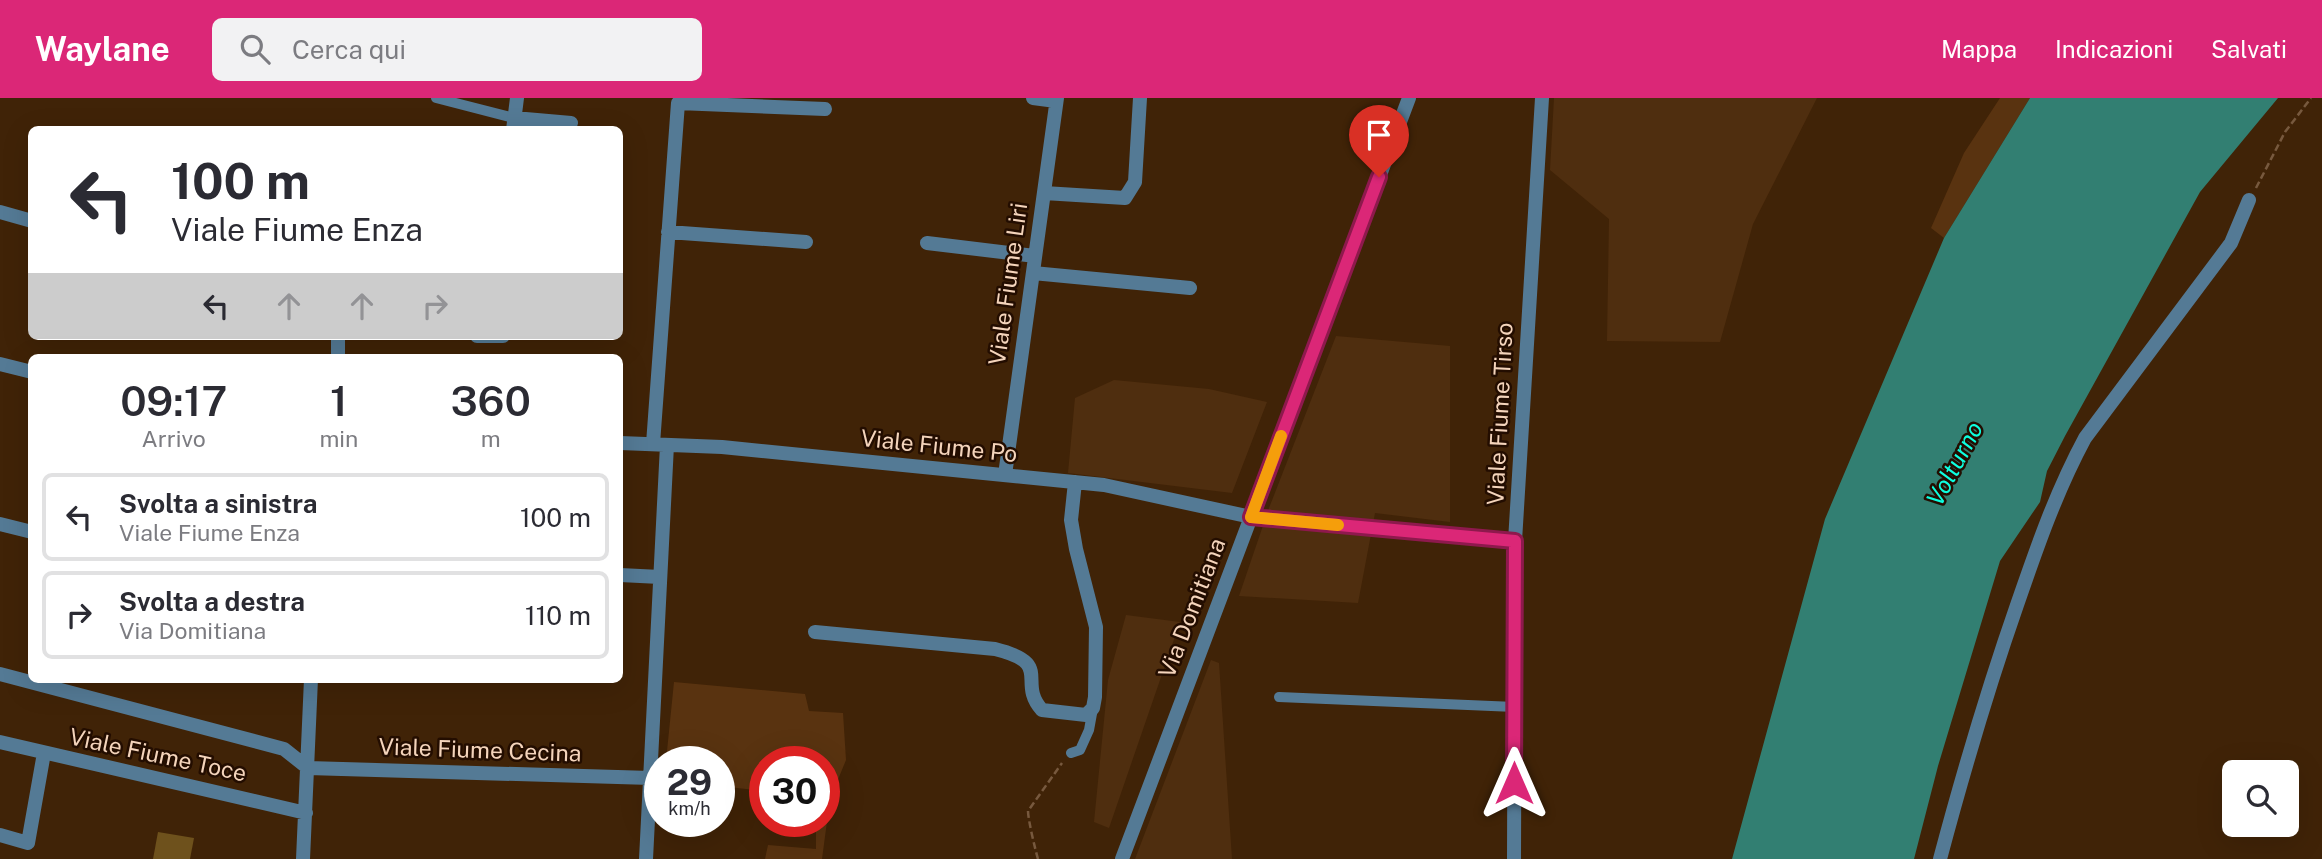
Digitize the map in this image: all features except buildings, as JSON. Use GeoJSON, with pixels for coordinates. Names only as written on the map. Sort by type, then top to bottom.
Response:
{"type":"FeatureCollection","features":[{"type":"Feature","properties":{"kind":"street"},"geometry":{"type":"LineString","coordinates":[[517,98],[514,124],[571,123]]}},
{"type":"Feature","properties":{"kind":"street"},"geometry":{"type":"LineString","coordinates":[[1033,98],[1057,99]]}},
{"type":"Feature","properties":{"kind":"street"},"geometry":{"type":"LineString","coordinates":[[1044,193],[1125,198],[1135,182],[1140,98]]}},
{"type":"Feature","properties":{"kind":"street","name":"Via Domitiana"},"geometry":{"type":"LineString","coordinates":[[1122,859],[1409,98]]}},
{"type":"Feature","properties":{"kind":"street","name":"Viale Fiume Tirso"},"geometry":{"type":"LineString","coordinates":[[1514,859],[1515,541],[1542,98]]}},
{"type":"Feature","properties":{"kind":"street","name":"Viale Fiume Liri"},"geometry":{"type":"LineString","coordinates":[[1005,475],[1057,99]]}},
{"type":"Feature","properties":{"kind":"street"},"geometry":{"type":"LineString","coordinates":[[652,746],[660,577],[660,444],[668,232],[678,103],[825,109]]}},
{"type":"Feature","properties":{"kind":"street"},"geometry":{"type":"LineString","coordinates":[[1940,859],[1997,660],[2050,508],[2085,438],[2231,243],[2249,200]]}},
{"type":"Feature","properties":{"kind":"street"},"geometry":{"type":"LineString","coordinates":[[0,212],[28,219]]}},
{"type":"Feature","properties":{"kind":"street"},"geometry":{"type":"LineString","coordinates":[[668,232],[806,242]]}},
{"type":"Feature","properties":{"kind":"street"},"geometry":{"type":"LineString","coordinates":[[927,243],[1035,257]]}},
{"type":"Feature","properties":{"kind":"street"},"geometry":{"type":"LineString","coordinates":[[1033,273],[1190,288]]}},
{"type":"Feature","properties":{"kind":"street"},"geometry":{"type":"LineString","coordinates":[[0,364],[28,371]]}},
{"type":"Feature","properties":{"kind":"street","name":"Viale Fiume Po"},"geometry":{"type":"LineString","coordinates":[[623,443],[722,447],[1104,485],[1251,517],[1515,541]]}},
{"type":"Feature","properties":{"kind":"street"},"geometry":{"type":"LineString","coordinates":[[815,632],[995,649],[1021,655],[1030,668],[1035,702],[1042,710],[1086,715],[1093,708],[1097,659],[1096,627],[1071,520],[1075,482]]}},
{"type":"Feature","properties":{"kind":"street"},"geometry":{"type":"LineString","coordinates":[[0,524],[28,532]]}},
{"type":"Feature","properties":{"kind":"street"},"geometry":{"type":"LineString","coordinates":[[623,575],[660,577]]}},
{"type":"Feature","properties":{"kind":"street"},"geometry":{"type":"LineString","coordinates":[[0,674],[28,681]]}},
{"type":"Feature","properties":{"kind":"street"},"geometry":{"type":"LineString","coordinates":[[34,683],[284,749],[308,768]]}},
{"type":"Feature","properties":{"kind":"street"},"geometry":{"type":"LineString","coordinates":[[303,859],[311,683]]}},
{"type":"Feature","properties":{"kind":"street","name":"Viale Fiume Toce"},"geometry":{"type":"LineString","coordinates":[[0,742],[306,813]]}},
{"type":"Feature","properties":{"kind":"street"},"geometry":{"type":"LineString","coordinates":[[0,835],[28,843],[44,753]]}},
{"type":"Feature","properties":{"kind":"street","name":"Viale Fiume Cecina"},"geometry":{"type":"LineString","coordinates":[[308,768],[644,778]]}},
{"type":"Feature","properties":{"kind":"street"},"geometry":{"type":"LineString","coordinates":[[646,859],[647,837]]}},
{"type":"Feature","properties":{"kind":"lane"},"geometry":{"type":"LineString","coordinates":[[436,98],[514,124]]}},
{"type":"Feature","properties":{"kind":"lane"},"geometry":{"type":"LineString","coordinates":[[1279,697],[1515,707]]}},
{"type":"Feature","properties":{"kind":"lane"},"geometry":{"type":"LineString","coordinates":[[1071,753],[1080,750],[1093,708]]}},
{"type":"Feature","properties":{"kind":"path"},"geometry":{"type":"LineString","coordinates":[[2249,200],[2285,132],[2311,98]]}},
{"type":"Feature","properties":{"kind":"path"},"geometry":{"type":"LineString","coordinates":[[1038,859],[1028,811],[1071,753]]}},
{"type":"Feature","properties":{"kind":"shaded area"},"geometry":{"type":"Polygon","coordinates":[[[1554,98],[1817,98],[1753,224],[1720,342],[1607,341],[1609,219],[1550,170],[1554,98]]]}},
{"type":"Feature","properties":{"kind":"shaded area"},"geometry":{"type":"Polygon","coordinates":[[[2000,98],[2030,98],[1944,238],[1931,228],[1964,153],[2000,98]]]}},
{"type":"Feature","properties":{"kind":"shaded area"},"geometry":{"type":"Polygon","coordinates":[[[1336,336],[1450,346],[1450,522],[1375,513],[1358,603],[1239,596],[1269,508],[1336,336]]]}},
{"type":"Feature","properties":{"kind":"shaded area"},"geometry":{"type":"Polygon","coordinates":[[[1114,380],[1209,389],[1267,402],[1232,493],[1068,473],[1075,398],[1114,380]]]}},
{"type":"Feature","properties":{"kind":"shaded area"},"geometry":{"type":"Polygon","coordinates":[[[1126,615],[1180,622],[1109,828],[1094,822],[1108,680],[1126,615]]]}},
{"type":"Feature","properties":{"kind":"shaded area"},"geometry":{"type":"Polygon","coordinates":[[[1211,660],[1219,663],[1232,859],[1135,859],[1211,660]]]}},
{"type":"Feature","properties":{"kind":"shaded area"},"geometry":{"type":"Polygon","coordinates":[[[674,682],[805,694],[809,711],[843,713],[846,760],[840,775],[840,746],[749,746],[749,789],[735,788],[735,746],[668,746],[674,682]]]}},
{"type":"Feature","properties":{"kind":"shaded area"},"geometry":{"type":"Polygon","coordinates":[[[816,837],[825,837],[822,859],[765,859],[768,845],[816,849],[816,837]]]}},
{"type":"Feature","properties":{"kind":"water","name":"Volturno"},"geometry":{"type":"Polygon","coordinates":[[[2030,98],[2278,98],[2200,192],[2065,436],[2047,471],[2040,502],[2000,561],[1938,766],[1914,859],[1732,859],[1825,519],[1944,238],[2030,98]]]}},
{"type":"Feature","properties":{"kind":"slow traffic"},"geometry":{"type":"LineString","coordinates":[[1281,436],[1251,517],[1338,525]]}},
{"type":"Feature","properties":{"kind":"route"},"geometry":{"type":"LineString","coordinates":[[1379,177],[1251,517],[1515,541],[1514,783]]}}]}
